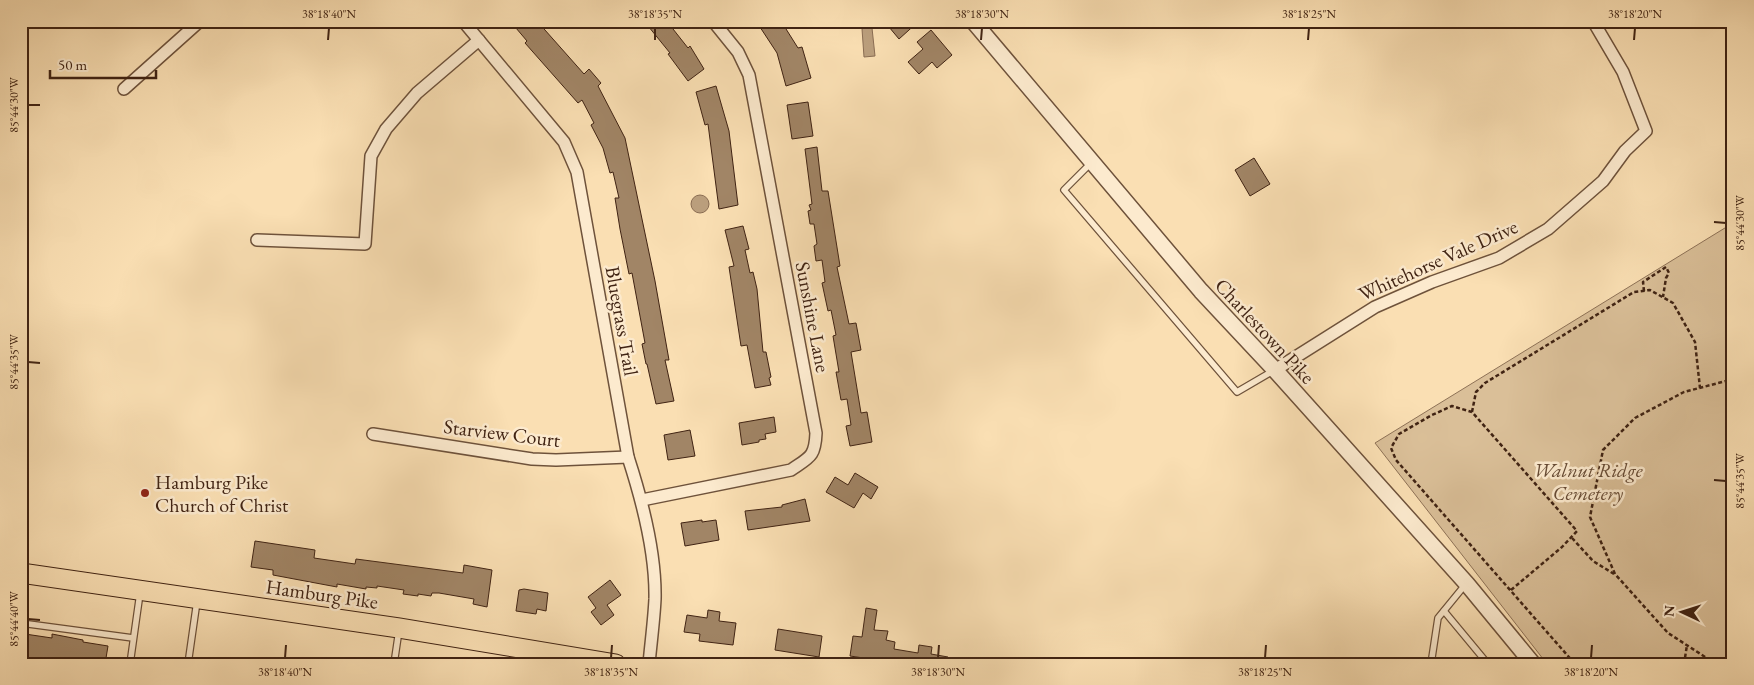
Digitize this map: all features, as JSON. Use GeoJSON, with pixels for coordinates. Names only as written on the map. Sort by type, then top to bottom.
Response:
{"type":"FeatureCollection","features":[{"type":"Feature","properties":{"kind":"main road","name":"Hamburg Pike"},"geometry":{"type":"LineString","coordinates":[[21,573],[399,628],[616,664]]}},
{"type":"Feature","properties":{"kind":"street"},"geometry":{"type":"LineString","coordinates":[[124,89],[200,21]]}},
{"type":"Feature","properties":{"kind":"street","name":"Bluegrass Trail"},"geometry":{"type":"LineString","coordinates":[[463,21],[564,142],[577,172],[628,457],[642,500],[655,598],[649,664]]}},
{"type":"Feature","properties":{"kind":"street","name":"Sunshine Lane"},"geometry":{"type":"LineString","coordinates":[[642,500],[791,470],[807,459],[815,450],[816,433],[749,75],[738,52],[713,21]]}},
{"type":"Feature","properties":{"kind":"street","name":"Charlestown Pike"},"geometry":{"type":"LineString","coordinates":[[972,21],[1201,291],[1275,370],[1467,584],[1533,664]]}},
{"type":"Feature","properties":{"kind":"street","name":"Whitehorse Vale Drive"},"geometry":{"type":"LineString","coordinates":[[1275,370],[1375,307],[1432,282],[1499,258],[1548,229],[1603,181],[1625,152],[1646,131],[1623,72],[1593,21]]}},
{"type":"Feature","properties":{"kind":"street"},"geometry":{"type":"LineString","coordinates":[[257,240],[364,244],[371,156],[386,129],[416,92],[479,40]]}},
{"type":"Feature","properties":{"kind":"street","name":"Starview Court"},"geometry":{"type":"LineString","coordinates":[[373,434],[532,459],[628,457]]}},
{"type":"Feature","properties":{"kind":"lane"},"geometry":{"type":"LineString","coordinates":[[1092,163],[1064,190],[1237,392],[1275,370]]}},
{"type":"Feature","properties":{"kind":"lane"},"geometry":{"type":"LineString","coordinates":[[1431,664],[1438,618],[1467,584]]}},
{"type":"Feature","properties":{"kind":"lane"},"geometry":{"type":"LineString","coordinates":[[130,664],[140,591]]}},
{"type":"Feature","properties":{"kind":"lane"},"geometry":{"type":"LineString","coordinates":[[188,664],[198,599]]}},
{"type":"Feature","properties":{"kind":"lane"},"geometry":{"type":"LineString","coordinates":[[1444,611],[1488,664]]}},
{"type":"Feature","properties":{"kind":"lane"},"geometry":{"type":"LineString","coordinates":[[21,623],[133,638]]}},
{"type":"Feature","properties":{"kind":"lane"},"geometry":{"type":"LineString","coordinates":[[394,664],[399,628]]}},
{"type":"Feature","properties":{"kind":"path"},"geometry":{"type":"LineString","coordinates":[[1644,291],[1642,282],[1666,267],[1669,273],[1666,278],[1663,298]]}},
{"type":"Feature","properties":{"kind":"path"},"geometry":{"type":"LineString","coordinates":[[1472,412],[1476,392],[1484,383],[1634,292],[1650,290],[1673,303],[1695,342],[1700,388]]}},
{"type":"Feature","properties":{"kind":"path"},"geometry":{"type":"LineString","coordinates":[[1615,574],[1590,517],[1603,450],[1635,418],[1684,392],[1726,381],[1733,383]]}},
{"type":"Feature","properties":{"kind":"path"},"geometry":{"type":"LineString","coordinates":[[1510,590],[1572,538],[1577,530],[1472,412],[1452,406],[1432,414],[1399,434],[1391,448],[1396,460],[1510,590],[1575,664]]}},
{"type":"Feature","properties":{"kind":"path"},"geometry":{"type":"LineString","coordinates":[[1572,538],[1593,561],[1615,574],[1668,633],[1716,664]]}},
{"type":"Feature","properties":{"kind":"path"},"geometry":{"type":"LineString","coordinates":[[1684,664],[1686,645]]}},
{"type":"Feature","properties":{"kind":"green space","name":"Walnut Ridge Cemetery"},"geometry":{"type":"Polygon","coordinates":[[[1733,223],[1733,664],[1547,664],[1375,443],[1733,223]]]}},
{"type":"Feature","properties":{"kind":"shaded area"},"geometry":{"type":"Polygon","coordinates":[[[866,27],[872,28],[875,56],[864,57],[862,29],[866,27]]]}},
{"type":"Feature","properties":{"kind":"shaded area"},"geometry":{"type":"Polygon","coordinates":[[[700,195],[708,200],[709,204],[704,212],[700,213],[692,208],[691,204],[696,196],[700,195]]]}},
{"type":"Feature","properties":{"kind":"building"},"geometry":{"type":"Polygon","coordinates":[[[510,21],[537,21],[584,74],[589,69],[601,83],[598,86],[625,138],[655,281],[669,360],[665,360],[674,401],[656,404],[642,344],[645,343],[632,273],[629,274],[620,229],[615,198],[619,198],[613,172],[610,173],[603,148],[591,125],[594,123],[582,100],[578,103],[525,43],[527,41],[510,21]]]}},
{"type":"Feature","properties":{"kind":"building"},"geometry":{"type":"Polygon","coordinates":[[[644,21],[682,21],[673,29],[688,48],[690,46],[704,69],[688,81],[668,54],[670,53],[644,21]]]}},
{"type":"Feature","properties":{"kind":"building"},"geometry":{"type":"Polygon","coordinates":[[[756,21],[781,21],[798,48],[802,47],[811,78],[786,86],[777,53],[756,21]]]}},
{"type":"Feature","properties":{"kind":"building"},"geometry":{"type":"Polygon","coordinates":[[[884,21],[919,21],[899,39],[884,21]]]}},
{"type":"Feature","properties":{"kind":"building"},"geometry":{"type":"Polygon","coordinates":[[[931,30],[952,55],[937,68],[932,62],[919,74],[908,62],[923,49],[917,42],[931,30]]]}},
{"type":"Feature","properties":{"kind":"building"},"geometry":{"type":"Polygon","coordinates":[[[716,86],[729,131],[738,205],[719,209],[708,124],[705,125],[696,92],[716,86]]]}},
{"type":"Feature","properties":{"kind":"building"},"geometry":{"type":"Polygon","coordinates":[[[808,102],[813,136],[792,139],[787,105],[808,102]]]}},
{"type":"Feature","properties":{"kind":"building"},"geometry":{"type":"Polygon","coordinates":[[[817,147],[822,191],[828,191],[840,266],[837,267],[849,324],[856,323],[861,350],[851,352],[861,413],[867,412],[872,442],[850,446],[846,426],[851,425],[847,399],[841,400],[836,372],[839,372],[833,336],[836,335],[831,310],[828,311],[822,283],[825,282],[822,260],[816,261],[814,246],[817,244],[814,224],[810,224],[808,211],[811,210],[809,205],[812,204],[805,149],[817,147]]]}},
{"type":"Feature","properties":{"kind":"building"},"geometry":{"type":"Polygon","coordinates":[[[1254,158],[1270,184],[1250,196],[1235,170],[1254,158]]]}},
{"type":"Feature","properties":{"kind":"building"},"geometry":{"type":"Polygon","coordinates":[[[743,226],[749,249],[745,250],[750,273],[753,272],[757,289],[763,352],[766,352],[771,377],[769,378],[771,385],[755,388],[747,345],[741,346],[729,267],[734,266],[725,230],[743,226]]]}},
{"type":"Feature","properties":{"kind":"building"},"geometry":{"type":"Polygon","coordinates":[[[774,417],[776,432],[765,434],[766,439],[759,440],[759,442],[742,445],[739,423],[774,417]]]}},
{"type":"Feature","properties":{"kind":"building"},"geometry":{"type":"Polygon","coordinates":[[[690,430],[695,456],[668,460],[664,435],[690,430]]]}},
{"type":"Feature","properties":{"kind":"building"},"geometry":{"type":"Polygon","coordinates":[[[855,473],[878,487],[871,499],[863,493],[854,508],[826,492],[835,477],[848,485],[855,473]]]}},
{"type":"Feature","properties":{"kind":"building"},"geometry":{"type":"Polygon","coordinates":[[[805,499],[810,521],[748,530],[745,511],[782,507],[782,505],[805,499]]]}},
{"type":"Feature","properties":{"kind":"building"},"geometry":{"type":"Polygon","coordinates":[[[702,520],[702,522],[716,520],[719,540],[685,546],[681,523],[702,520]]]}},
{"type":"Feature","properties":{"kind":"building"},"geometry":{"type":"Polygon","coordinates":[[[255,541],[315,550],[314,558],[355,564],[356,559],[463,573],[464,565],[492,570],[487,607],[473,604],[474,599],[439,593],[432,593],[431,596],[418,594],[418,596],[403,594],[404,590],[377,586],[377,588],[366,587],[366,589],[337,584],[337,587],[273,575],[273,570],[251,567],[255,541]]]}},
{"type":"Feature","properties":{"kind":"building"},"geometry":{"type":"Polygon","coordinates":[[[610,580],[621,595],[607,605],[614,615],[601,625],[591,612],[596,608],[588,597],[610,580]]]}},
{"type":"Feature","properties":{"kind":"building"},"geometry":{"type":"Polygon","coordinates":[[[524,589],[548,593],[546,611],[537,609],[536,614],[516,611],[519,590],[524,589]]]}},
{"type":"Feature","properties":{"kind":"building"},"geometry":{"type":"Polygon","coordinates":[[[866,608],[877,610],[874,630],[888,631],[886,640],[895,642],[894,649],[918,653],[919,645],[932,647],[931,654],[948,657],[947,664],[876,664],[877,660],[850,656],[853,636],[862,637],[866,608]]]}},
{"type":"Feature","properties":{"kind":"building"},"geometry":{"type":"Polygon","coordinates":[[[708,610],[720,612],[719,621],[736,623],[733,645],[699,641],[700,634],[684,632],[687,615],[707,618],[708,610]]]}},
{"type":"Feature","properties":{"kind":"building"},"geometry":{"type":"Polygon","coordinates":[[[778,629],[822,636],[819,657],[775,650],[778,629]]]}},
{"type":"Feature","properties":{"kind":"building"},"geometry":{"type":"Polygon","coordinates":[[[25,634],[52,638],[52,634],[108,646],[105,664],[21,664],[25,634]]]}},
{"type":"Feature","properties":{"kind":"place","name":"Hamburg Pike Church of Christ"},"geometry":{"type":"Point","coordinates":[145,493]}}]}
